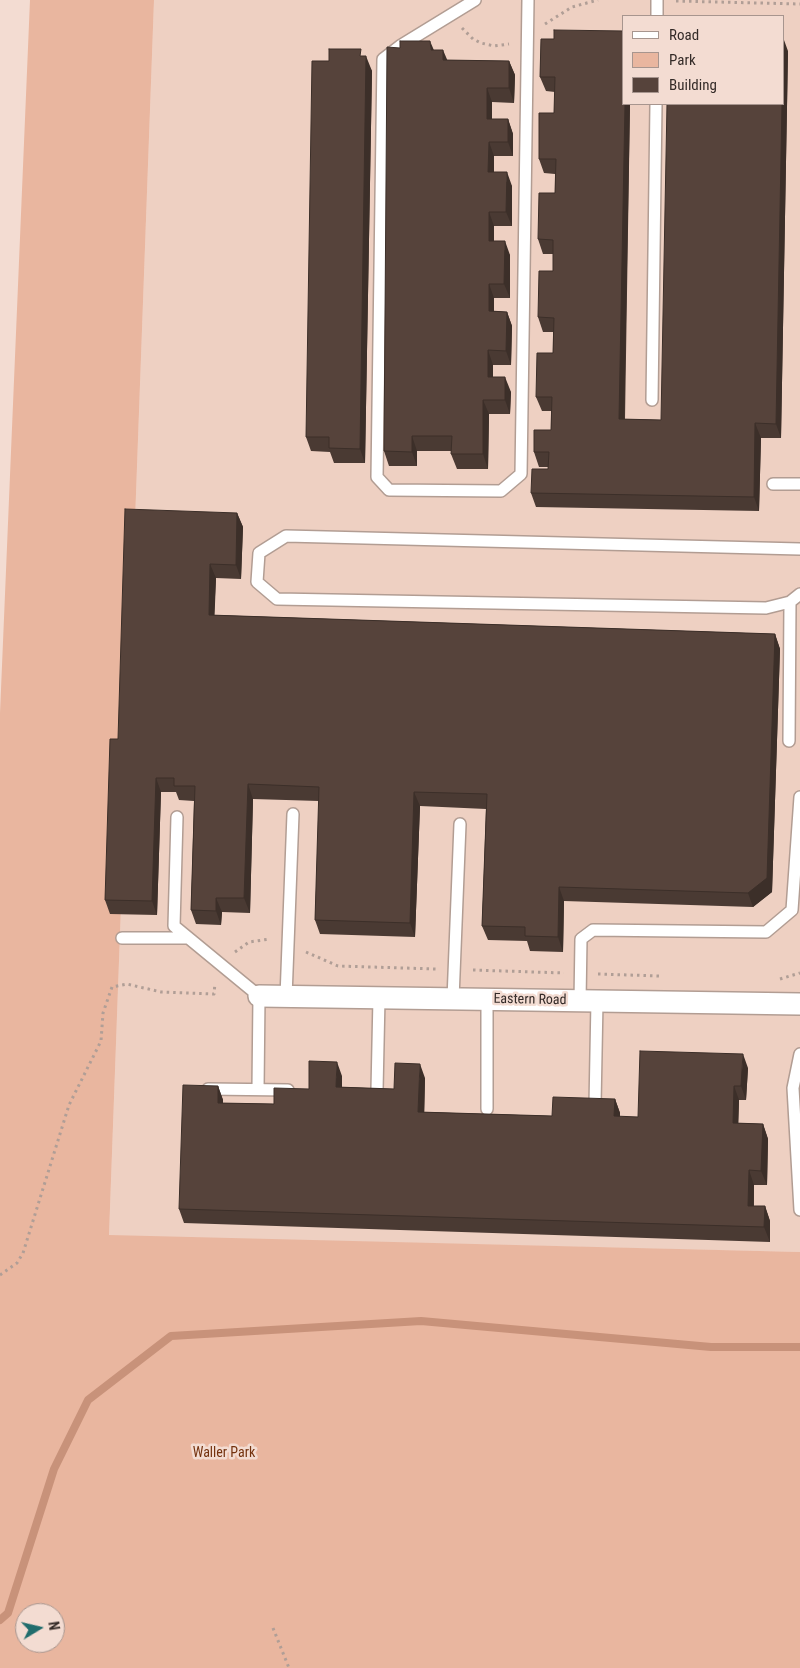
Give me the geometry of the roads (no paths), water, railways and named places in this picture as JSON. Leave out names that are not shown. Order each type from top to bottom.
[{"type":"street","name":"Eastern Road","points":[[259,996],[800,1004]]},
{"type":"lane","points":[[475,0],[400,46],[383,59],[377,478],[389,490],[501,491],[521,474],[528,0]]},
{"type":"lane","points":[[657,0],[657,15]]},
{"type":"lane","points":[[652,400],[656,105]]},
{"type":"lane","points":[[773,484],[800,484]]},
{"type":"lane","points":[[800,549],[286,536],[259,553],[257,582],[277,599],[766,608],[790,602],[800,594]]},
{"type":"lane","points":[[789,741],[790,602]]},
{"type":"lane","points":[[595,1105],[588,1001],[580,973],[581,939],[593,930],[766,932],[792,910],[799,834],[800,797]]},
{"type":"lane","points":[[286,996],[293,814]]},
{"type":"lane","points":[[177,817],[174,926],[186,938],[259,996],[258,1089]]},
{"type":"lane","points":[[453,999],[460,824]]},
{"type":"lane","points":[[122,938],[186,938]]},
{"type":"lane","points":[[377,1090],[379,998]]},
{"type":"lane","points":[[486,999],[487,1109]]},
{"type":"lane","points":[[800,1054],[793,1088],[800,1210]]},
{"type":"lane","points":[[208,1089],[298,1090]]},
{"type":"waterway","points":[[0,1620],[8,1613],[54,1469],[88,1400],[171,1336],[421,1321],[711,1347],[800,1347]]},
{"type":"park label","name":"Waller Park","points":[[224,1453]]}]
